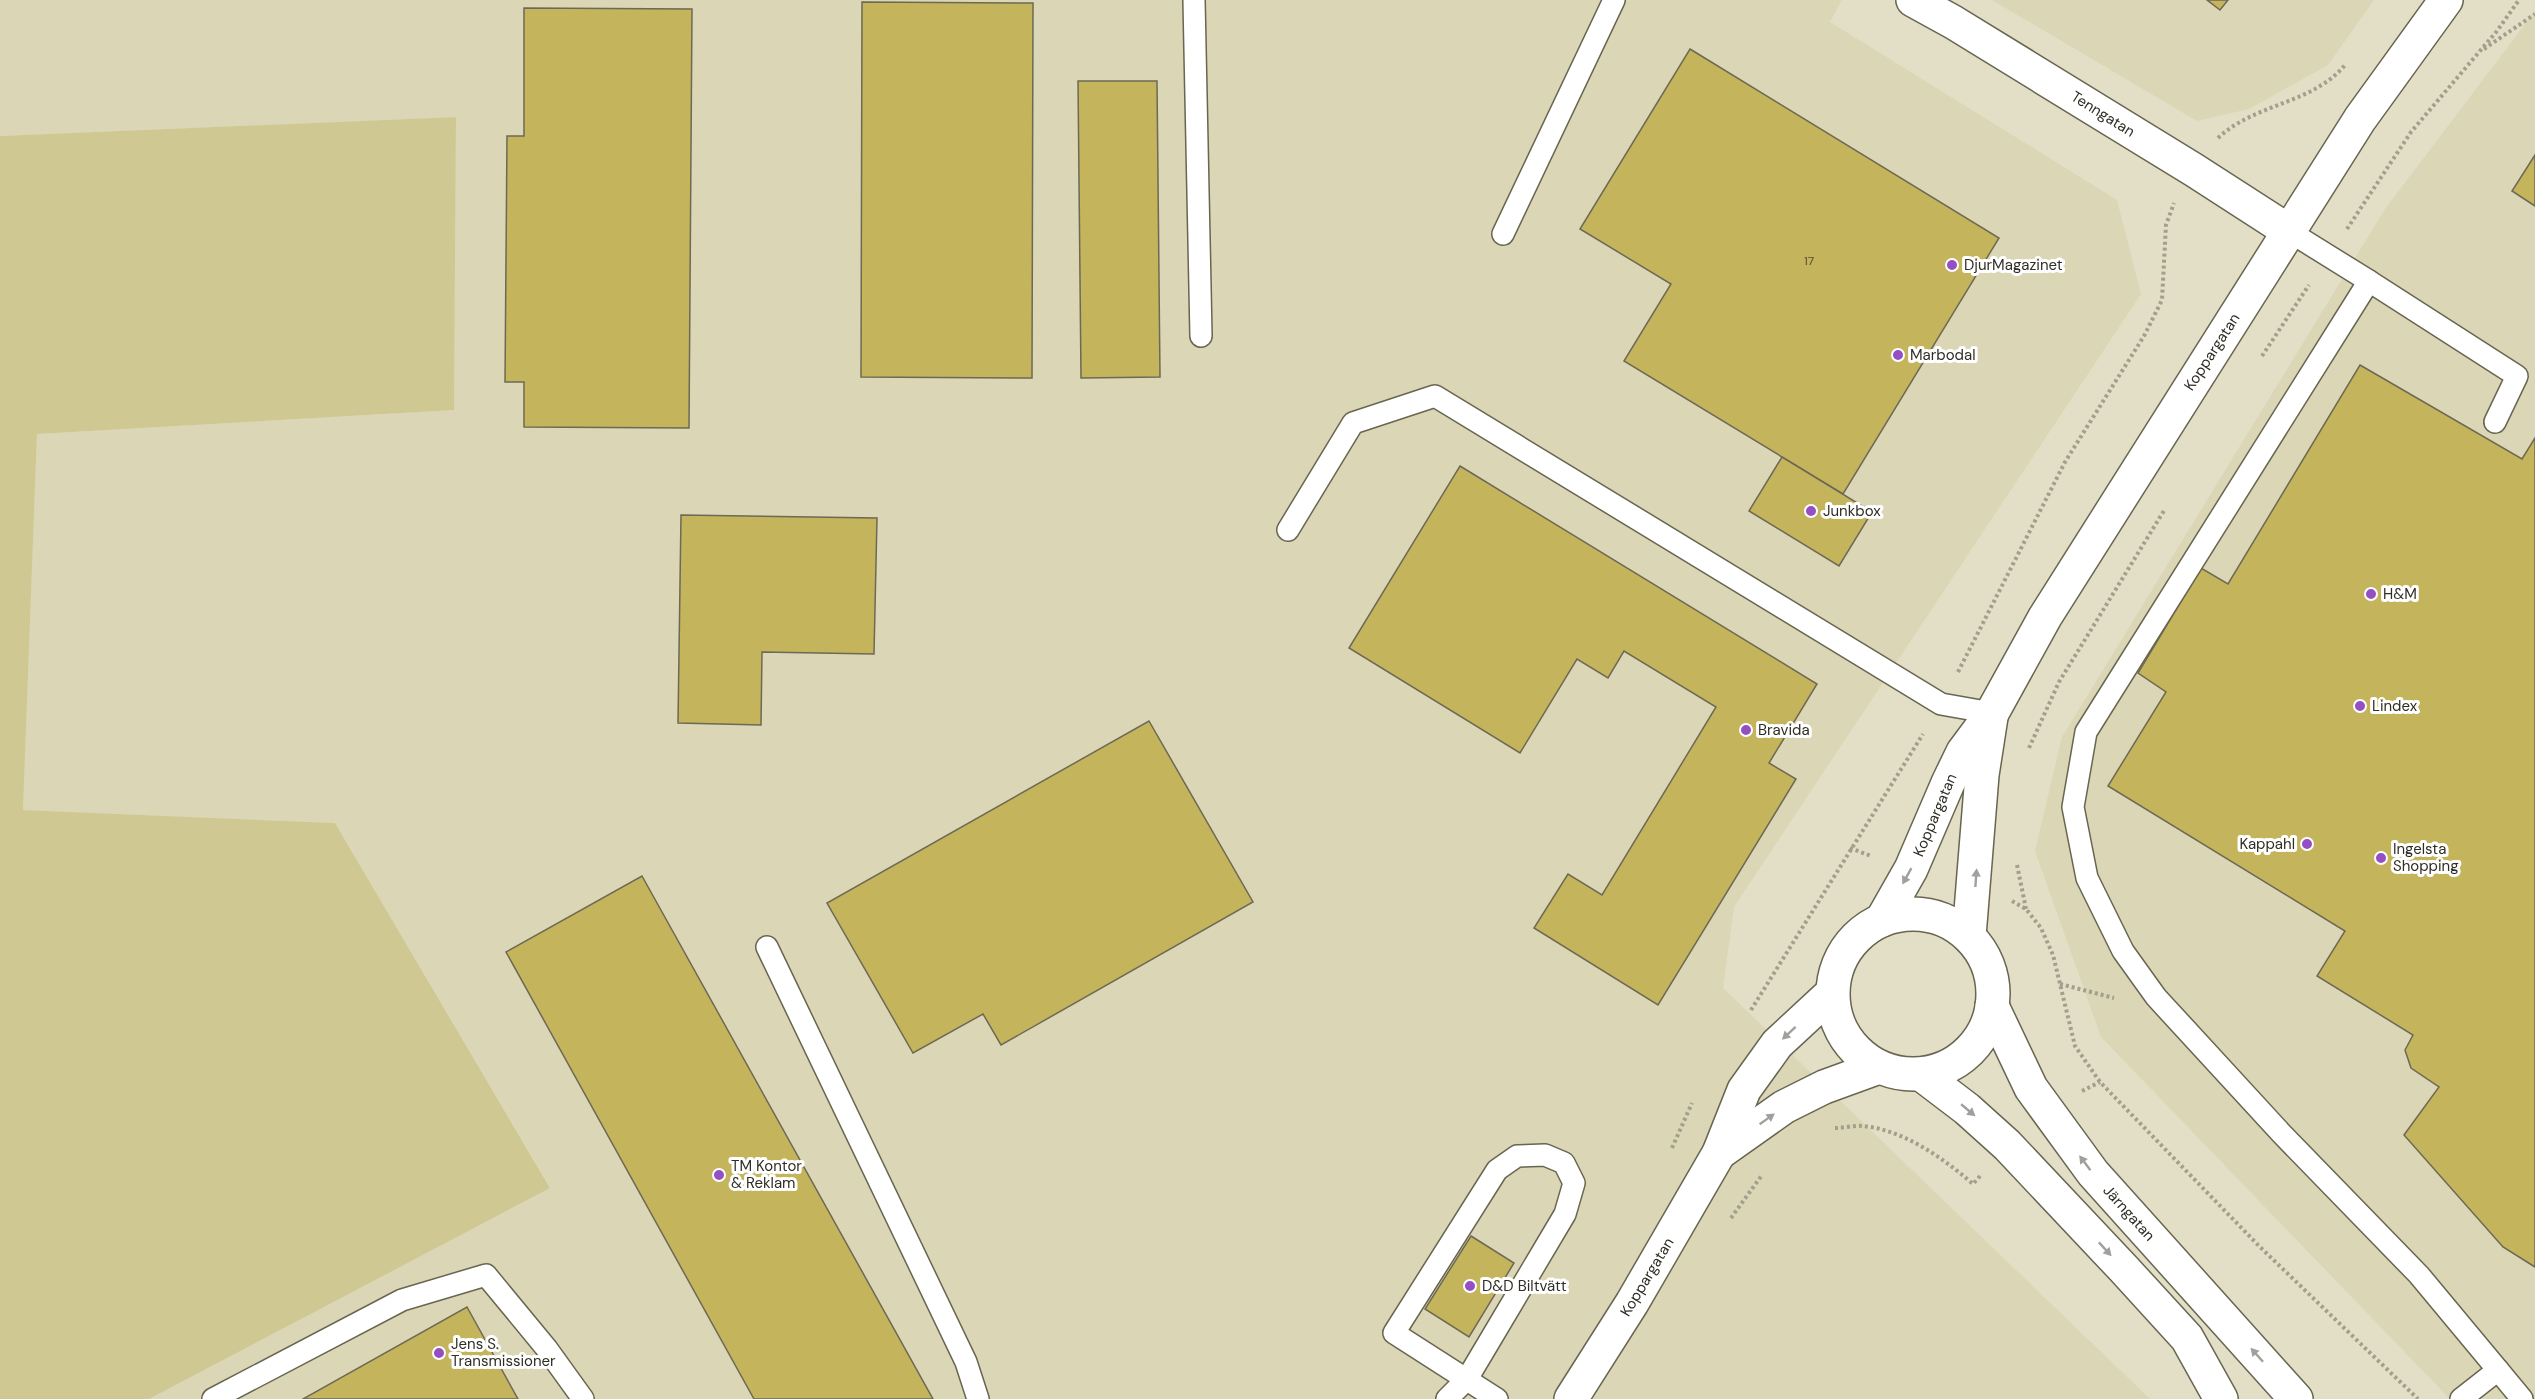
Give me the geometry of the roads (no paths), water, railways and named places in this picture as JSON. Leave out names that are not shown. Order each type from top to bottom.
[{"type":"street","name":"Koppargatan","points":[[1882,920],[1911,870],[1963,752],[1992,713],[2045,617],[2360,119],[2446,0]]},
{"type":"street","name":"Tenngatan","points":[[1926,3],[2290,232]]},
{"type":"street","name":"Koppargatan","points":[[1969,936],[1975,889],[1982,776],[1992,713]]},
{"type":"street","points":[[1919,914],[1937,917],[1954,925],[1969,936],[1987,965],[1992,981],[1992,1006],[1985,1031],[1968,1052],[1947,1067],[1922,1074],[1893,1072],[1879,1067],[1854,1050],[1838,1023],[1832,993],[1836,970],[1846,949],[1862,932],[1882,920],[1899,915],[1919,914]]},
{"type":"street","name":"Koppargatan","points":[[1571,1399],[1632,1303],[1719,1153],[1744,1090],[1777,1044],[1832,993]]},
{"type":"street","name":"Järngatan","points":[[1992,1006],[2031,1088],[2093,1173],[2296,1399]]},
{"type":"street","name":"Koppargatan","points":[[1719,1153],[1784,1107],[1824,1088],[1879,1067]]},
{"type":"street","points":[[1922,1074],[1967,1109],[2007,1145],[2131,1277],[2187,1338],[2221,1399]]},
{"type":"lane","points":[[1194,0],[1201,336]]},
{"type":"lane","points":[[1503,234],[1614,0]]},
{"type":"lane","points":[[2290,232],[2517,376],[2495,422]]},
{"type":"lane","points":[[2369,281],[2086,732],[2073,807],[2087,878],[2123,951],[2156,997],[2281,1133],[2419,1275],[2522,1399]]},
{"type":"lane","points":[[1288,530],[1353,423],[1435,396],[1941,704],[1992,713]]},
{"type":"lane","points":[[768,947],[966,1362],[978,1399]]},
{"type":"lane","points":[[1447,1399],[1467,1379],[1565,1214],[1574,1183],[1564,1163],[1545,1155],[1517,1156],[1497,1170],[1394,1333],[1467,1379],[1497,1399]]},
{"type":"lane","points":[[213,1399],[402,1300],[486,1275],[548,1349],[583,1399]]},
{"type":"lane","points":[[2461,1399],[2498,1370]]},
{"type":"place","name":"DjurMagazinet","points":[[1952,265]]},
{"type":"place","name":"Marbodal","points":[[1898,355]]},
{"type":"place","name":"Junkbox","points":[[1811,511]]},
{"type":"place","name":"H&M","points":[[2371,594]]},
{"type":"place","name":"Lindex","points":[[2360,706]]},
{"type":"place","name":"Bravida","points":[[1746,730]]},
{"type":"place","name":"Kappahl","points":[[2307,844]]},
{"type":"place","name":"Ingelsta Shopping","points":[[2381,858]]},
{"type":"place","name":"TM Kontor & Reklam","points":[[719,1175]]},
{"type":"place","name":"D&D Biltvätt","points":[[1470,1286]]},
{"type":"place","name":"Jens S. Transmissioner","points":[[439,1353]]}]
